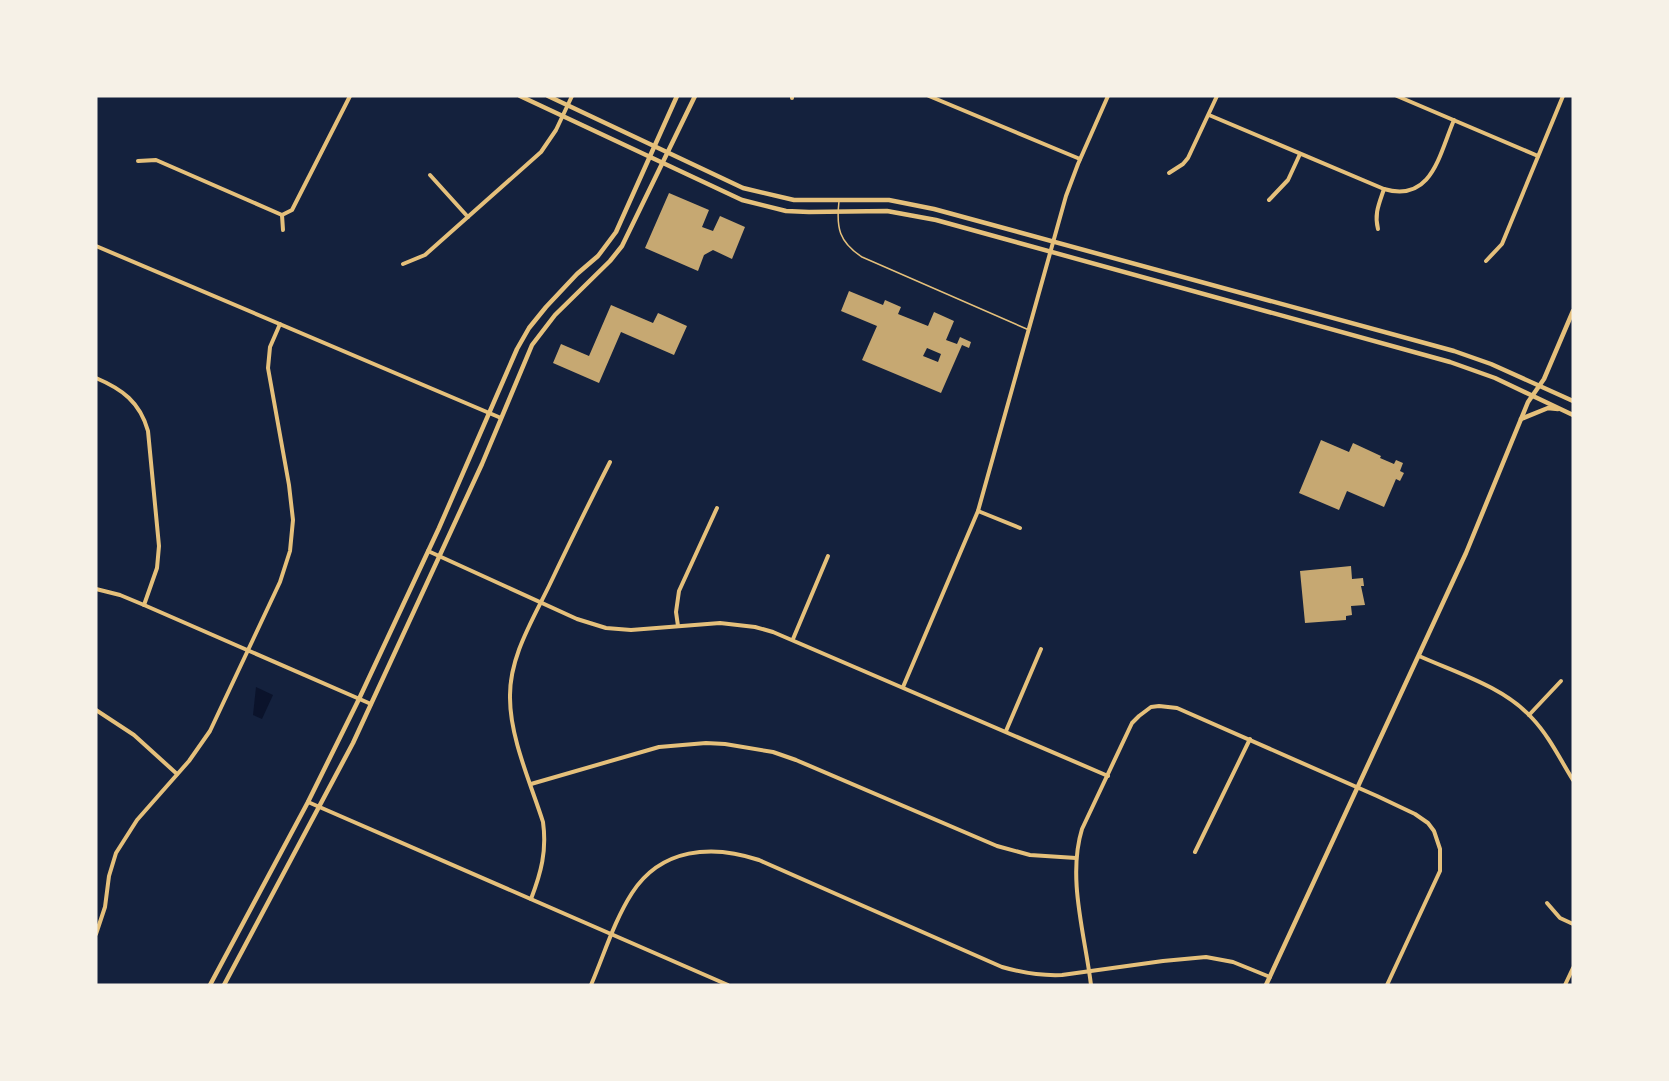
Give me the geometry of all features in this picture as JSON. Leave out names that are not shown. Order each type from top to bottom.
[{"type":"street","points":[[282,215],[292,210],[350,96]]},
{"type":"street","points":[[520,96],[723,192],[766,207],[809,212],[887,211],[918,216],[1450,362],[1495,378],[1573,415]]},
{"type":"street","points":[[548,96],[744,188],[769,196],[794,200],[865,200],[911,203],[1454,351],[1491,364],[1573,401]]},
{"type":"street","points":[[404,264],[425,255],[541,152],[552,136],[572,96]]},
{"type":"street","points":[[210,985],[309,802],[359,699],[428,550],[501,381],[529,328],[577,274],[608,244],[626,212],[677,96]]},
{"type":"street","points":[[224,985],[320,807],[371,704],[482,464],[532,345],[555,315],[616,255],[631,229],[695,96]]},
{"type":"street","points":[[929,96],[1080,159]]},
{"type":"street","points":[[903,687],[978,511],[1066,196],[1108,96]]},
{"type":"street","points":[[1169,173],[1188,158],[1217,96]]},
{"type":"street","points":[[1396,96],[1538,156]]},
{"type":"street","points":[[1486,261],[1502,244],[1563,96]]},
{"type":"street","points":[[1209,116],[1384,189],[1404,193],[1420,187],[1431,174],[1454,120]]},
{"type":"street","points":[[1269,200],[1288,180],[1300,154]]},
{"type":"street","points":[[138,161],[156,160],[282,215]]},
{"type":"street","points":[[430,175],[468,217]]},
{"type":"street","points":[[1378,229],[1375,218],[1376,210],[1384,189]]},
{"type":"street","points":[[282,215],[282,230]]},
{"type":"street","points":[[96,246],[501,418]]},
{"type":"street","points":[[1252,308],[1255,297]]},
{"type":"street","points":[[1266,985],[1419,656],[1470,544],[1521,419],[1573,311]]},
{"type":"street","points":[[96,934],[105,907],[109,876],[116,853],[137,820],[202,745],[280,582],[290,551],[293,534],[292,501],[268,368],[270,347],[280,324]]},
{"type":"street","points":[[96,378],[113,385],[130,397],[142,413],[148,431],[159,546],[157,568],[144,605]]},
{"type":"street","points":[[1521,419],[1548,408],[1562,410]]},
{"type":"street","points":[[531,899],[540,876],[545,849],[543,822],[514,730],[510,697],[516,659],[541,602],[610,462]]},
{"type":"street","points":[[678,626],[676,612],[679,591],[717,508]]},
{"type":"street","points":[[978,511],[1020,528]]},
{"type":"street","points":[[428,550],[577,619],[606,628],[631,630],[702,623],[739,625],[773,632],[1108,776]]},
{"type":"street","points":[[793,639],[828,556]]},
{"type":"street","points":[[96,589],[120,595],[144,605],[371,704]]},
{"type":"street","points":[[1006,732],[1041,649]]},
{"type":"street","points":[[1419,656],[1503,695],[1529,715],[1544,733],[1573,780]]},
{"type":"street","points":[[1529,715],[1561,681]]},
{"type":"street","points":[[1091,985],[1077,885],[1076,858],[1082,830],[1132,723],[1146,710],[1159,706],[1177,708],[1358,787],[1420,817],[1434,831],[1440,849],[1440,871],[1387,985]]},
{"type":"street","points":[[96,710],[134,735],[177,774]]},
{"type":"street","points":[[1195,852],[1250,739]]},
{"type":"street","points":[[531,784],[659,747],[706,743],[749,747],[806,763],[997,846],[1030,855],[1076,858]]},
{"type":"street","points":[[309,802],[728,985]]},
{"type":"street","points":[[591,985],[633,891],[660,865],[673,858],[698,851],[728,851],[759,860],[1018,972],[1047,976],[1206,957],[1233,962],[1270,977]]},
{"type":"street","points":[[1547,903],[1560,918],[1573,924]]},
{"type":"street","points":[[1565,985],[1573,968]]},
{"type":"lane","points":[[839,200],[838,211],[842,238],[862,257],[1029,330]]},
{"type":"water","points":[[256,687],[273,695],[262,719],[253,715]]},
{"type":"building","points":[[669,193],[709,210],[702,227],[713,231],[720,216],[745,227],[732,259],[713,250],[704,255],[698,271],[645,248]]},
{"type":"building","points":[[849,291],[883,305],[885,300],[901,307],[898,314],[928,326],[934,312],[954,321],[946,340],[957,344],[960,337],[971,342],[969,348],[962,345],[941,393],[862,360],[877,326],[841,311]],"holes":[[[927,348],[941,354],[938,362],[923,356]]]},
{"type":"building","points":[[611,305],[653,323],[658,313],[687,326],[674,355],[621,332],[599,383],[553,363],[561,344],[589,356]]},
{"type":"building","points":[[1321,440],[1349,452],[1353,443],[1394,464],[1396,460],[1403,463],[1400,471],[1404,473],[1400,481],[1396,479],[1384,507],[1347,491],[1339,510],[1299,493]]},
{"type":"building","points":[[1351,566],[1352,579],[1363,578],[1364,586],[1361,586],[1365,605],[1351,606],[1352,615],[1346,616],[1346,620],[1305,623],[1300,571]]}]
